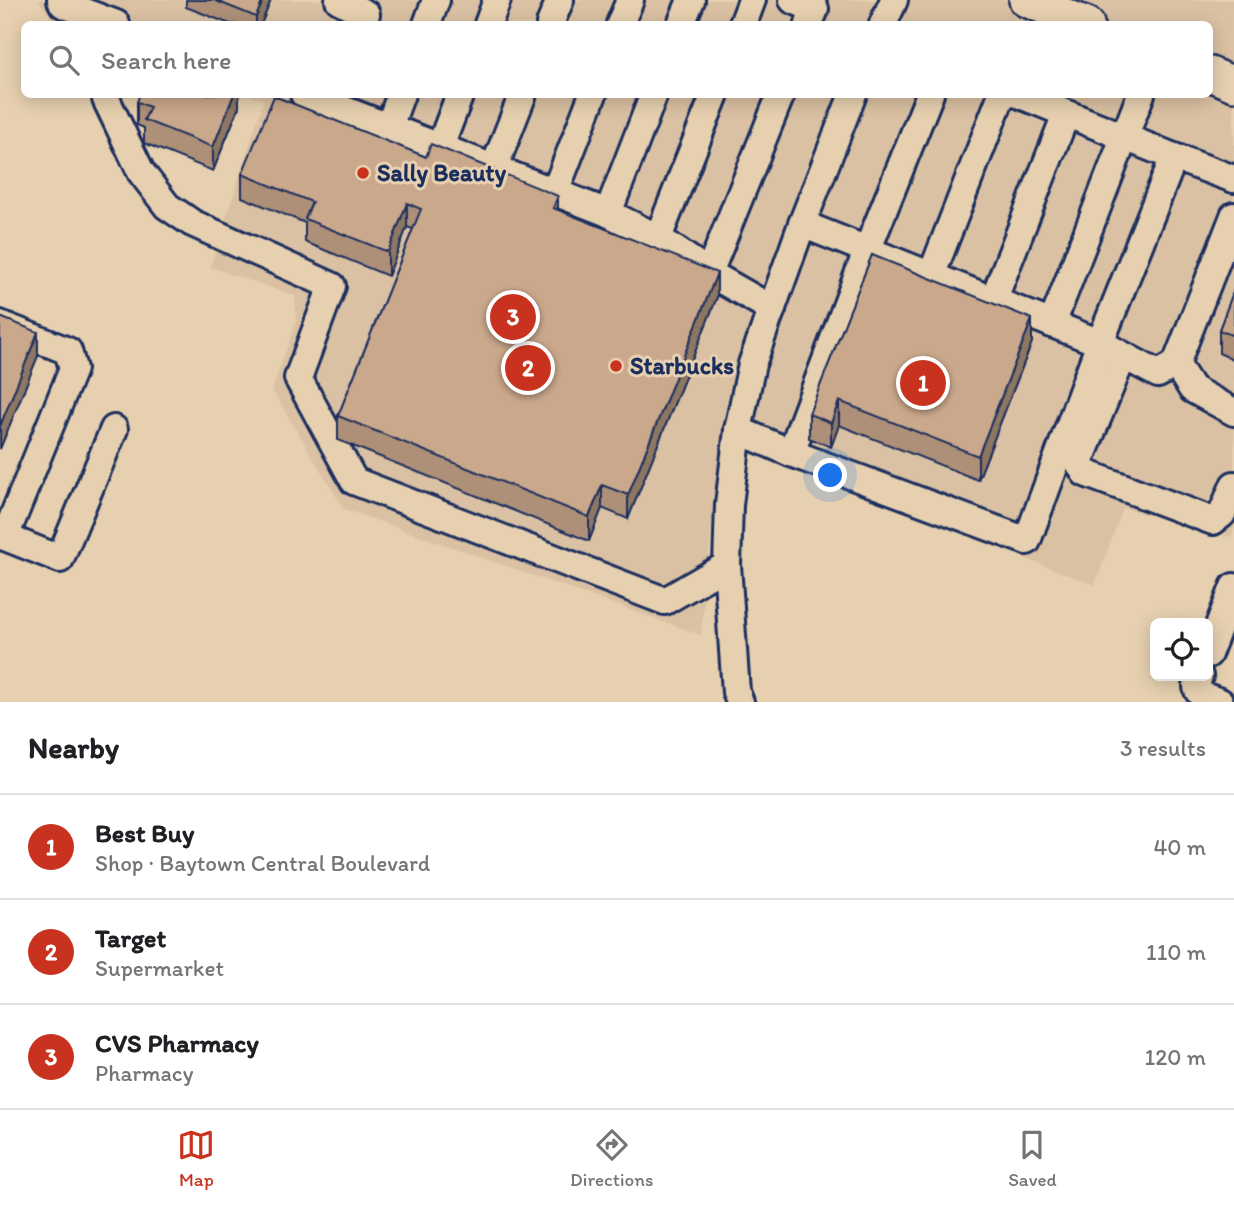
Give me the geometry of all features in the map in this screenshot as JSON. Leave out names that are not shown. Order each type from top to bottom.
[{"type":"main road","points":[[1026,0],[1079,21]]},
{"type":"main road","points":[[1213,76],[1234,84]]},
{"type":"street","points":[[61,0],[63,4],[108,21]]},
{"type":"street","points":[[339,0],[366,13]]},
{"type":"street","points":[[428,21],[436,0]]},
{"type":"street","points":[[489,21],[497,0]]},
{"type":"street","points":[[552,21],[560,0]]},
{"type":"street","points":[[621,21],[630,0]]},
{"type":"street","points":[[682,21],[691,0]]},
{"type":"street","points":[[744,21],[752,0]]},
{"type":"street","points":[[793,0],[815,9],[810,21]]},
{"type":"street","points":[[884,21],[894,0]]},
{"type":"street","points":[[106,98],[141,172],[167,206],[192,223],[331,286],[298,378],[354,481],[665,601],[727,565]]},
{"type":"street","points":[[389,127],[400,98]]},
{"type":"street","points":[[440,147],[458,98]]},
{"type":"street","points":[[495,169],[522,98]]},
{"type":"street","points":[[555,192],[591,98]]},
{"type":"street","points":[[608,213],[652,98]]},
{"type":"street","points":[[659,238],[713,98]]},
{"type":"street","points":[[709,273],[778,98]]},
{"type":"street","points":[[740,702],[727,565],[729,505],[738,430],[752,364],[802,224],[851,98]]},
{"type":"street","points":[[791,453],[928,98]]},
{"type":"street","points":[[932,276],[1000,98]]},
{"type":"street","points":[[1028,98],[1234,179]]},
{"type":"street","points":[[1052,324],[1139,98]]},
{"type":"street","points":[[332,99],[389,127],[608,213],[659,238],[709,273],[772,309]]},
{"type":"street","points":[[993,301],[1066,114]]},
{"type":"street","points":[[738,430],[791,453],[1027,541],[1100,343],[1174,157]]},
{"type":"street","points":[[802,224],[1100,343],[1158,374],[1176,364],[1234,216]]},
{"type":"street","points":[[0,324],[68,351],[73,369],[3,536],[61,559],[114,429]]},
{"type":"street","points":[[1123,356],[1079,463],[1085,473],[1213,521],[1222,514],[1234,485]]},
{"type":"street","points":[[1176,364],[1192,389],[1234,412]]},
{"type":"street","points":[[1213,641],[1234,587]]},
{"type":"street","points":[[1197,681],[1196,690],[1220,702]]},
{"type":"shaded area","points":[[38,0],[1234,0],[1234,531],[1231,537],[1123,508],[1095,585],[720,443],[701,635],[344,509],[272,390],[296,322],[295,296],[210,267],[264,100],[258,98],[1213,98],[1213,21],[54,21]]},
{"type":"building","points":[[214,0],[263,0],[256,17]]},
{"type":"building","points":[[138,98],[232,98],[213,147],[144,120],[150,107],[137,102]]},
{"type":"building","points":[[273,98],[279,98],[426,157],[431,144],[558,196],[553,208],[717,273],[628,495],[602,485],[589,517],[338,416],[421,209],[407,203],[388,252],[305,219],[312,202],[242,174]]},
{"type":"building","points":[[872,255],[1032,319],[978,456],[839,401],[831,423],[809,414]]},
{"type":"building","points":[[1234,290],[1234,336],[1219,330]]},
{"type":"building","points":[[0,317],[38,332],[0,426]]},
{"type":"place","name":"Sally Beauty","points":[[363,173]]},
{"type":"place","name":"CVS Pharmacy","points":[[513,317]]},
{"type":"place","name":"Starbucks","points":[[616,366]]},
{"type":"place","name":"Target","points":[[528,368]]},
{"type":"place","name":"Best Buy","points":[[923,383]]}]
